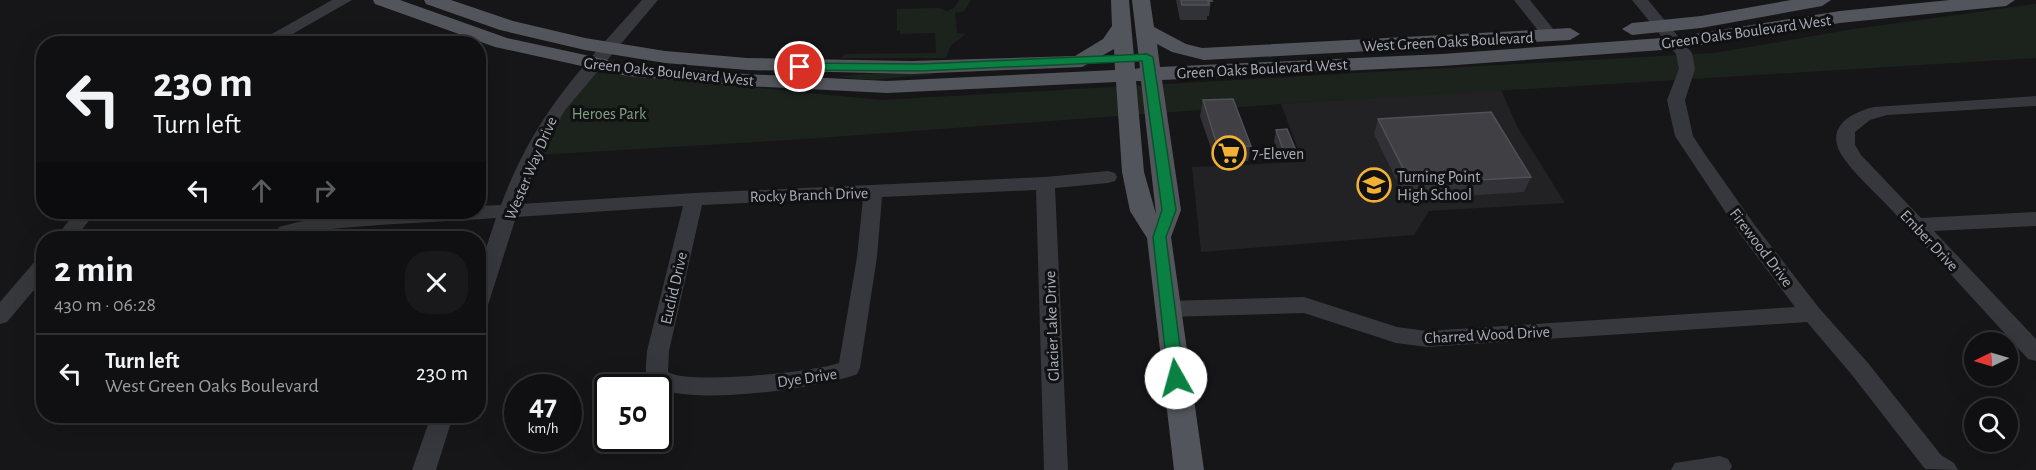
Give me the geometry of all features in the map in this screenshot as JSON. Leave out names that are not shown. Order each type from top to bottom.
[{"type":"main road","name":"Green Oaks Boulevard West","points":[[382,0],[477,36]]},
{"type":"main road","name":"West Green Oaks Boulevard","points":[[433,0],[497,23],[609,48],[738,63],[826,77],[1082,61],[1125,67],[1663,27],[1822,0]]},
{"type":"main road","points":[[1120,0],[1133,172],[1142,211],[1159,237]]},
{"type":"main road","points":[[1141,0],[1154,112],[1169,210],[1159,237],[1189,470]]},
{"type":"main road","name":"Green Oaks Boulevard West","points":[[1199,62],[1466,58],[1676,43],[1840,17],[2006,0]]},
{"type":"main road","points":[[1082,61],[1110,43],[1121,28]]},
{"type":"main road","points":[[1144,29],[1199,62],[1168,87],[1161,95],[1154,112]]},
{"type":"main road","points":[[1466,58],[1468,50],[1535,43],[1544,41],[1550,35]]},
{"type":"main road","name":"Green Oaks Boulevard West","points":[[486,39],[593,64],[689,76],[826,77],[943,86],[1062,78],[1125,67]]},
{"type":"main road","points":[[1062,78],[1107,94],[1127,113]]},
{"type":"street","points":[[277,36],[344,0]]},
{"type":"street","name":"Wester Way Drive","points":[[486,281],[510,210],[545,127],[562,100],[650,0]]},
{"type":"street","points":[[1522,0],[1550,35]]},
{"type":"street","name":"Firewood Drive","points":[[1640,0],[1683,53],[1687,69],[1676,100],[1684,136],[1747,229],[1812,314],[1860,369],[1933,462],[1946,470]]},
{"type":"street","name":"Ember Drive","points":[[2036,101],[1867,113],[1855,120],[1846,131],[1846,145],[1850,152],[2036,352]]},
{"type":"street","name":"Rocky Branch Drive","points":[[486,212],[694,199],[1045,183],[1108,177]]},
{"type":"street","name":"Glacier Lake Drive","points":[[1045,183],[1056,470]]},
{"type":"street","name":"Dye Drive","points":[[672,382],[742,384],[831,377],[849,368],[867,257],[873,192]]},
{"type":"street","name":"Euclid Drive","points":[[658,374],[656,365],[658,351],[694,199]]},
{"type":"street","points":[[70,231],[80,219]]},
{"type":"street","name":"Rocky Branch Drive","points":[[290,231],[316,224],[366,219]]},
{"type":"street","points":[[1916,225],[2036,219]]},
{"type":"street","points":[[0,316],[36,273]]},
{"type":"street","name":"Charred Wood Drive","points":[[1167,309],[1304,305],[1396,335],[1427,339],[1812,314]]},
{"type":"street","points":[[424,470],[440,423]]},
{"type":"street","points":[[1683,470],[1720,466]]},
{"type":"shaded area","name":"Turning Point High School","points":[[1501,90],[1518,128],[1565,203],[1429,211],[1414,235],[1201,252],[1192,167],[1303,162],[1281,104]]},
{"type":"green space","points":[[959,0],[971,0],[964,11],[955,13],[957,33],[966,34],[951,45],[946,58],[841,58],[845,54],[936,53],[935,33],[900,34],[900,31],[897,31],[897,9],[939,8],[947,11],[954,8]]},
{"type":"green space","name":"Heroes Park","points":[[2036,4],[2036,58],[1281,104],[804,139],[537,155],[547,129],[595,72],[881,100],[1714,53],[1854,29]]},
{"type":"green space","points":[[860,74],[934,74],[872,80],[839,77]]},
{"type":"building","points":[[1181,0],[1212,1],[1208,1],[1209,5],[1182,5]]},
{"type":"building","points":[[1233,99],[1251,146],[1218,148],[1203,100]]},
{"type":"building","points":[[1491,112],[1531,177],[1411,184],[1378,119]]},
{"type":"building","points":[[1287,129],[1295,148],[1283,149],[1276,130]]},
{"type":"place","name":"7-Eleven","points":[[1229,153]]},
{"type":"place","name":"Turning Point High School","points":[[1374,185]]},
{"type":"route","points":[[800,67],[920,68],[1147,57],[1169,210],[1159,237],[1176,378]]}]
